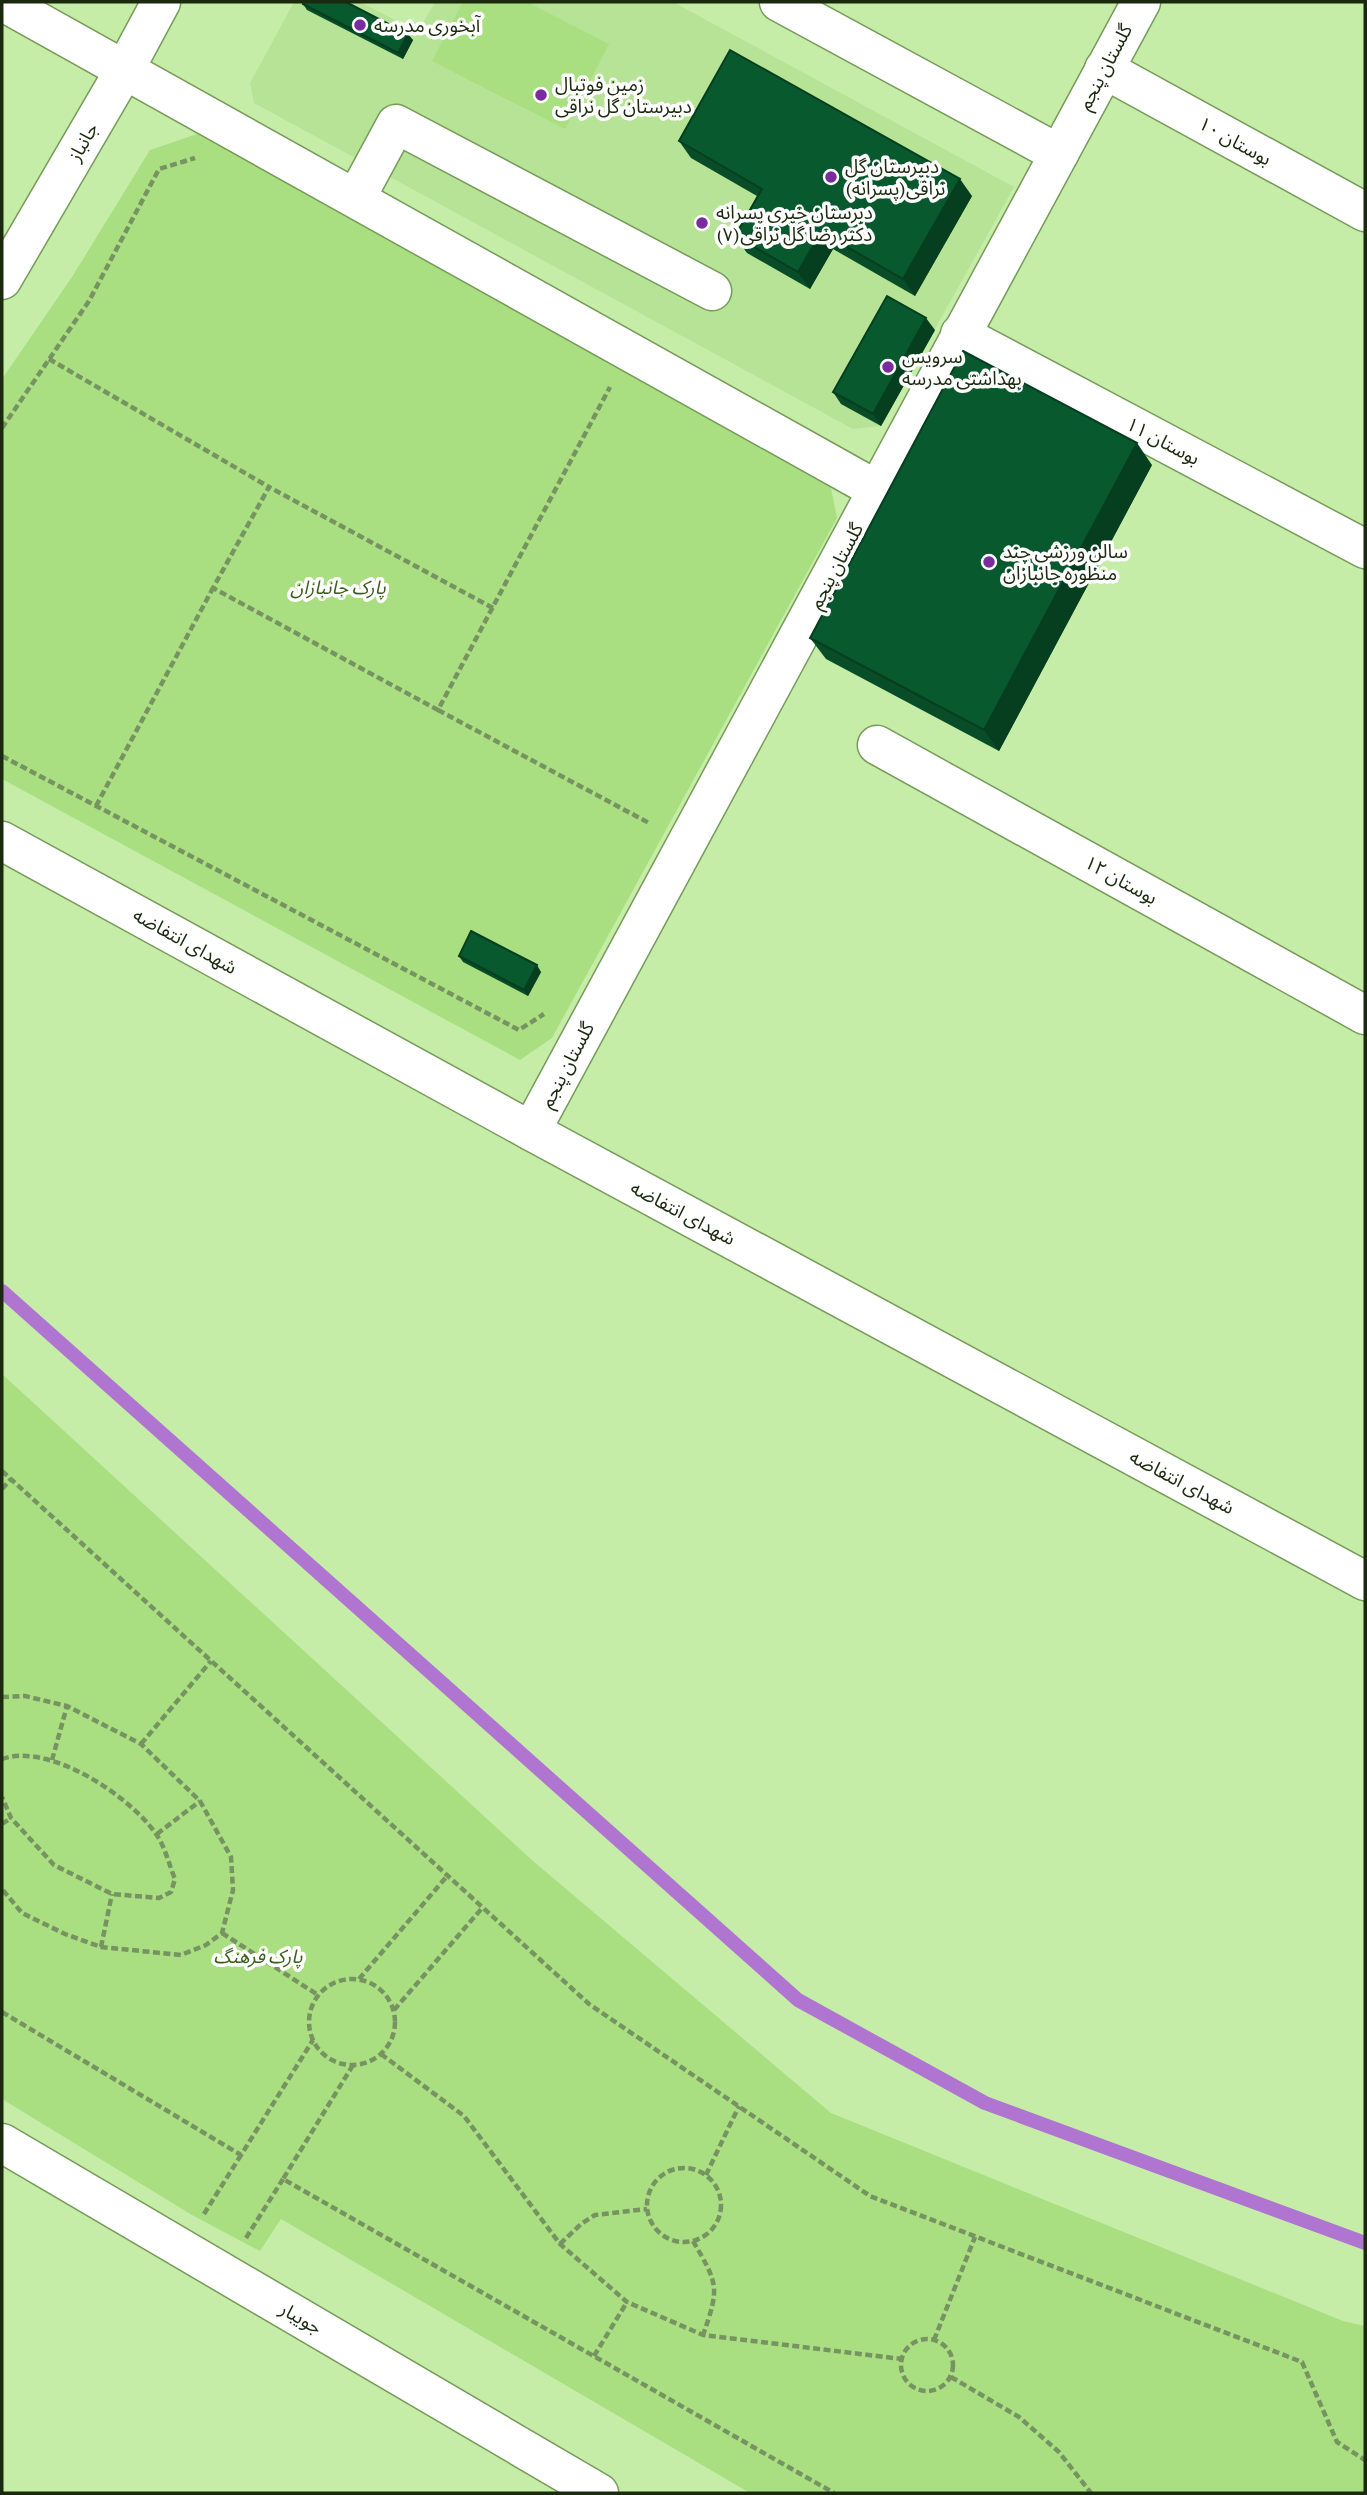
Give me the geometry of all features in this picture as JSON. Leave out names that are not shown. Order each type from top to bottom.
[{"type":"street","points":[[3,2],[877,489]]},
{"type":"street","name":"جانباز","points":[[2,280],[161,2]]},
{"type":"street","points":[[779,2],[1059,154]]},
{"type":"street","name":"گلستان پنجم","points":[[531,1131],[1141,2]]},
{"type":"street","name":"بوستان ۱۰","points":[[1104,69],[1365,212]]},
{"type":"street","points":[[356,198],[396,124],[712,291]]},
{"type":"street","name":"بوستان ۱۱","points":[[960,334],[1365,549]]},
{"type":"street","name":"بوستان ۱۲","points":[[877,745],[1365,1015]]},
{"type":"street","name":"شهدای انتفاضه","points":[[2,841],[531,1131],[1365,1581]]},
{"type":"street","name":"جویبار","points":[[2,2143],[599,2493]]},
{"type":"path","points":[[2,428],[89,301],[159,169],[207,155]]},
{"type":"path","points":[[49,359],[269,487],[493,608]]},
{"type":"path","points":[[438,709],[613,380]]},
{"type":"path","points":[[96,806],[269,487]]},
{"type":"path","points":[[213,588],[687,843]]},
{"type":"path","points":[[2,756],[519,1030],[547,1012]]},
{"type":"path","points":[[2,1471],[589,2004],[870,2196],[1302,2362],[1337,2442],[1365,2460]]},
{"type":"path","points":[[2,1489],[11,1479]]},
{"type":"path","points":[[141,1744],[211,1661]]},
{"type":"path","points":[[2,1697],[24,1696],[67,1706],[141,1744],[200,1801],[231,1857],[233,1890],[222,1933],[206,1945],[181,1955],[101,1947],[65,1934],[22,1913],[2,1889]]},
{"type":"path","points":[[52,1760],[67,1706]]},
{"type":"path","points":[[2,1759],[11,1756],[52,1760],[99,1782],[128,1804],[157,1834],[175,1879],[171,1892],[159,1898],[112,1894],[54,1864],[11,1818],[2,1797]]},
{"type":"path","points":[[157,1834],[200,1801]]},
{"type":"path","points":[[2,1824],[11,1818]]},
{"type":"path","points":[[359,1979],[448,1875]]},
{"type":"path","points":[[101,1947],[112,1894]]},
{"type":"path","points":[[394,2010],[483,1907]]},
{"type":"path","points":[[222,1933],[318,1995]]},
{"type":"path","points":[[359,1979],[381,1990],[389,1998],[396,2022],[394,2034],[381,2054],[373,2060],[353,2065],[341,2064],[329,2058],[313,2040],[310,2017],[318,1995],[337,1982],[359,1979]]},
{"type":"path","points":[[2,2012],[241,2155]]},
{"type":"path","points":[[200,2221],[313,2040]]},
{"type":"path","points":[[381,2054],[464,2116],[560,2244],[627,2302],[703,2335],[902,2360]]},
{"type":"path","points":[[241,2247],[353,2065]]},
{"type":"path","points":[[706,2175],[739,2106]]},
{"type":"path","points":[[683,2168],[695,2169],[706,2175],[719,2194],[719,2218],[713,2228],[693,2241],[680,2242],[658,2231],[650,2221],[647,2209],[652,2185],[660,2177],[683,2168]]},
{"type":"path","points":[[283,2179],[834,2493]]},
{"type":"path","points":[[560,2244],[580,2224],[595,2215],[647,2209]]},
{"type":"path","points":[[934,2340],[975,2236]]},
{"type":"path","points":[[693,2241],[714,2278],[714,2305],[703,2335]]},
{"type":"path","points":[[594,2356],[627,2302]]},
{"type":"path","points":[[934,2340],[947,2348],[951,2355],[951,2377],[939,2388],[922,2390],[908,2382],[902,2368],[902,2360],[905,2352],[918,2341],[934,2340]]},
{"type":"path","points":[[951,2377],[1019,2417],[1059,2452],[1091,2493]]},
{"type":"shaded area","points":[[294,2],[360,2],[418,32],[435,2],[673,2],[1014,187],[881,426],[853,429],[254,103],[250,83]]},
{"type":"green space","name":"زمین فوتبال دبیرستان گل نراقی","points":[[463,2],[527,2],[609,44],[565,129],[432,61]]},
{"type":"green space","name":"پارک جانبازان","points":[[203,132],[831,488],[837,518],[552,1038],[520,1060],[2,779],[2,379],[72,277],[150,150]]},
{"type":"green space","name":"پارک فرهنگ","points":[[2,1374],[533,1861],[831,2113],[1343,2321],[1365,2326],[1365,2493],[750,2493],[281,2219],[260,2251],[192,2215],[2,2099]]},
{"type":"building","name":"آبخوری مدرسه","points":[[346,2],[408,34],[398,53],[303,4]]},
{"type":"building","name":"دبیرستان گل نراقی(پسرانه)","points":[[730,50],[960,179],[903,279],[821,232],[798,272],[735,236],[762,189],[679,141]]},
{"type":"building","name":"سرویس بهداشتی مدرسه","points":[[887,296],[926,318],[873,414],[833,392]]},
{"type":"building","name":"سالن ورزشی چند منظوره جانبازان","points":[[963,351],[1137,443],[984,730],[810,638]]},
{"type":"building","points":[[471,931],[537,965],[524,990],[459,956]]},
{"type":"waterway","points":[[2,1291],[798,2000],[985,2103],[1365,2243]]},
{"type":"place","name":"آبخوری مدرسه","points":[[360,25]]},
{"type":"place","name":"زمین فوتبال دبیرستان گل نراقی","points":[[541,95]]},
{"type":"place","name":"دبیرستان گل نراقی(پسرانه)","points":[[831,177]]},
{"type":"place","name":"دبرستان خیری پسرانه دکتر رضا گل نراقی(۷)","points":[[702,223]]},
{"type":"place","name":"سرویس بهداشتی مدرسه","points":[[888,367]]},
{"type":"place","name":"سالن ورزشی چند منظوره جانبازان","points":[[989,562]]}]
